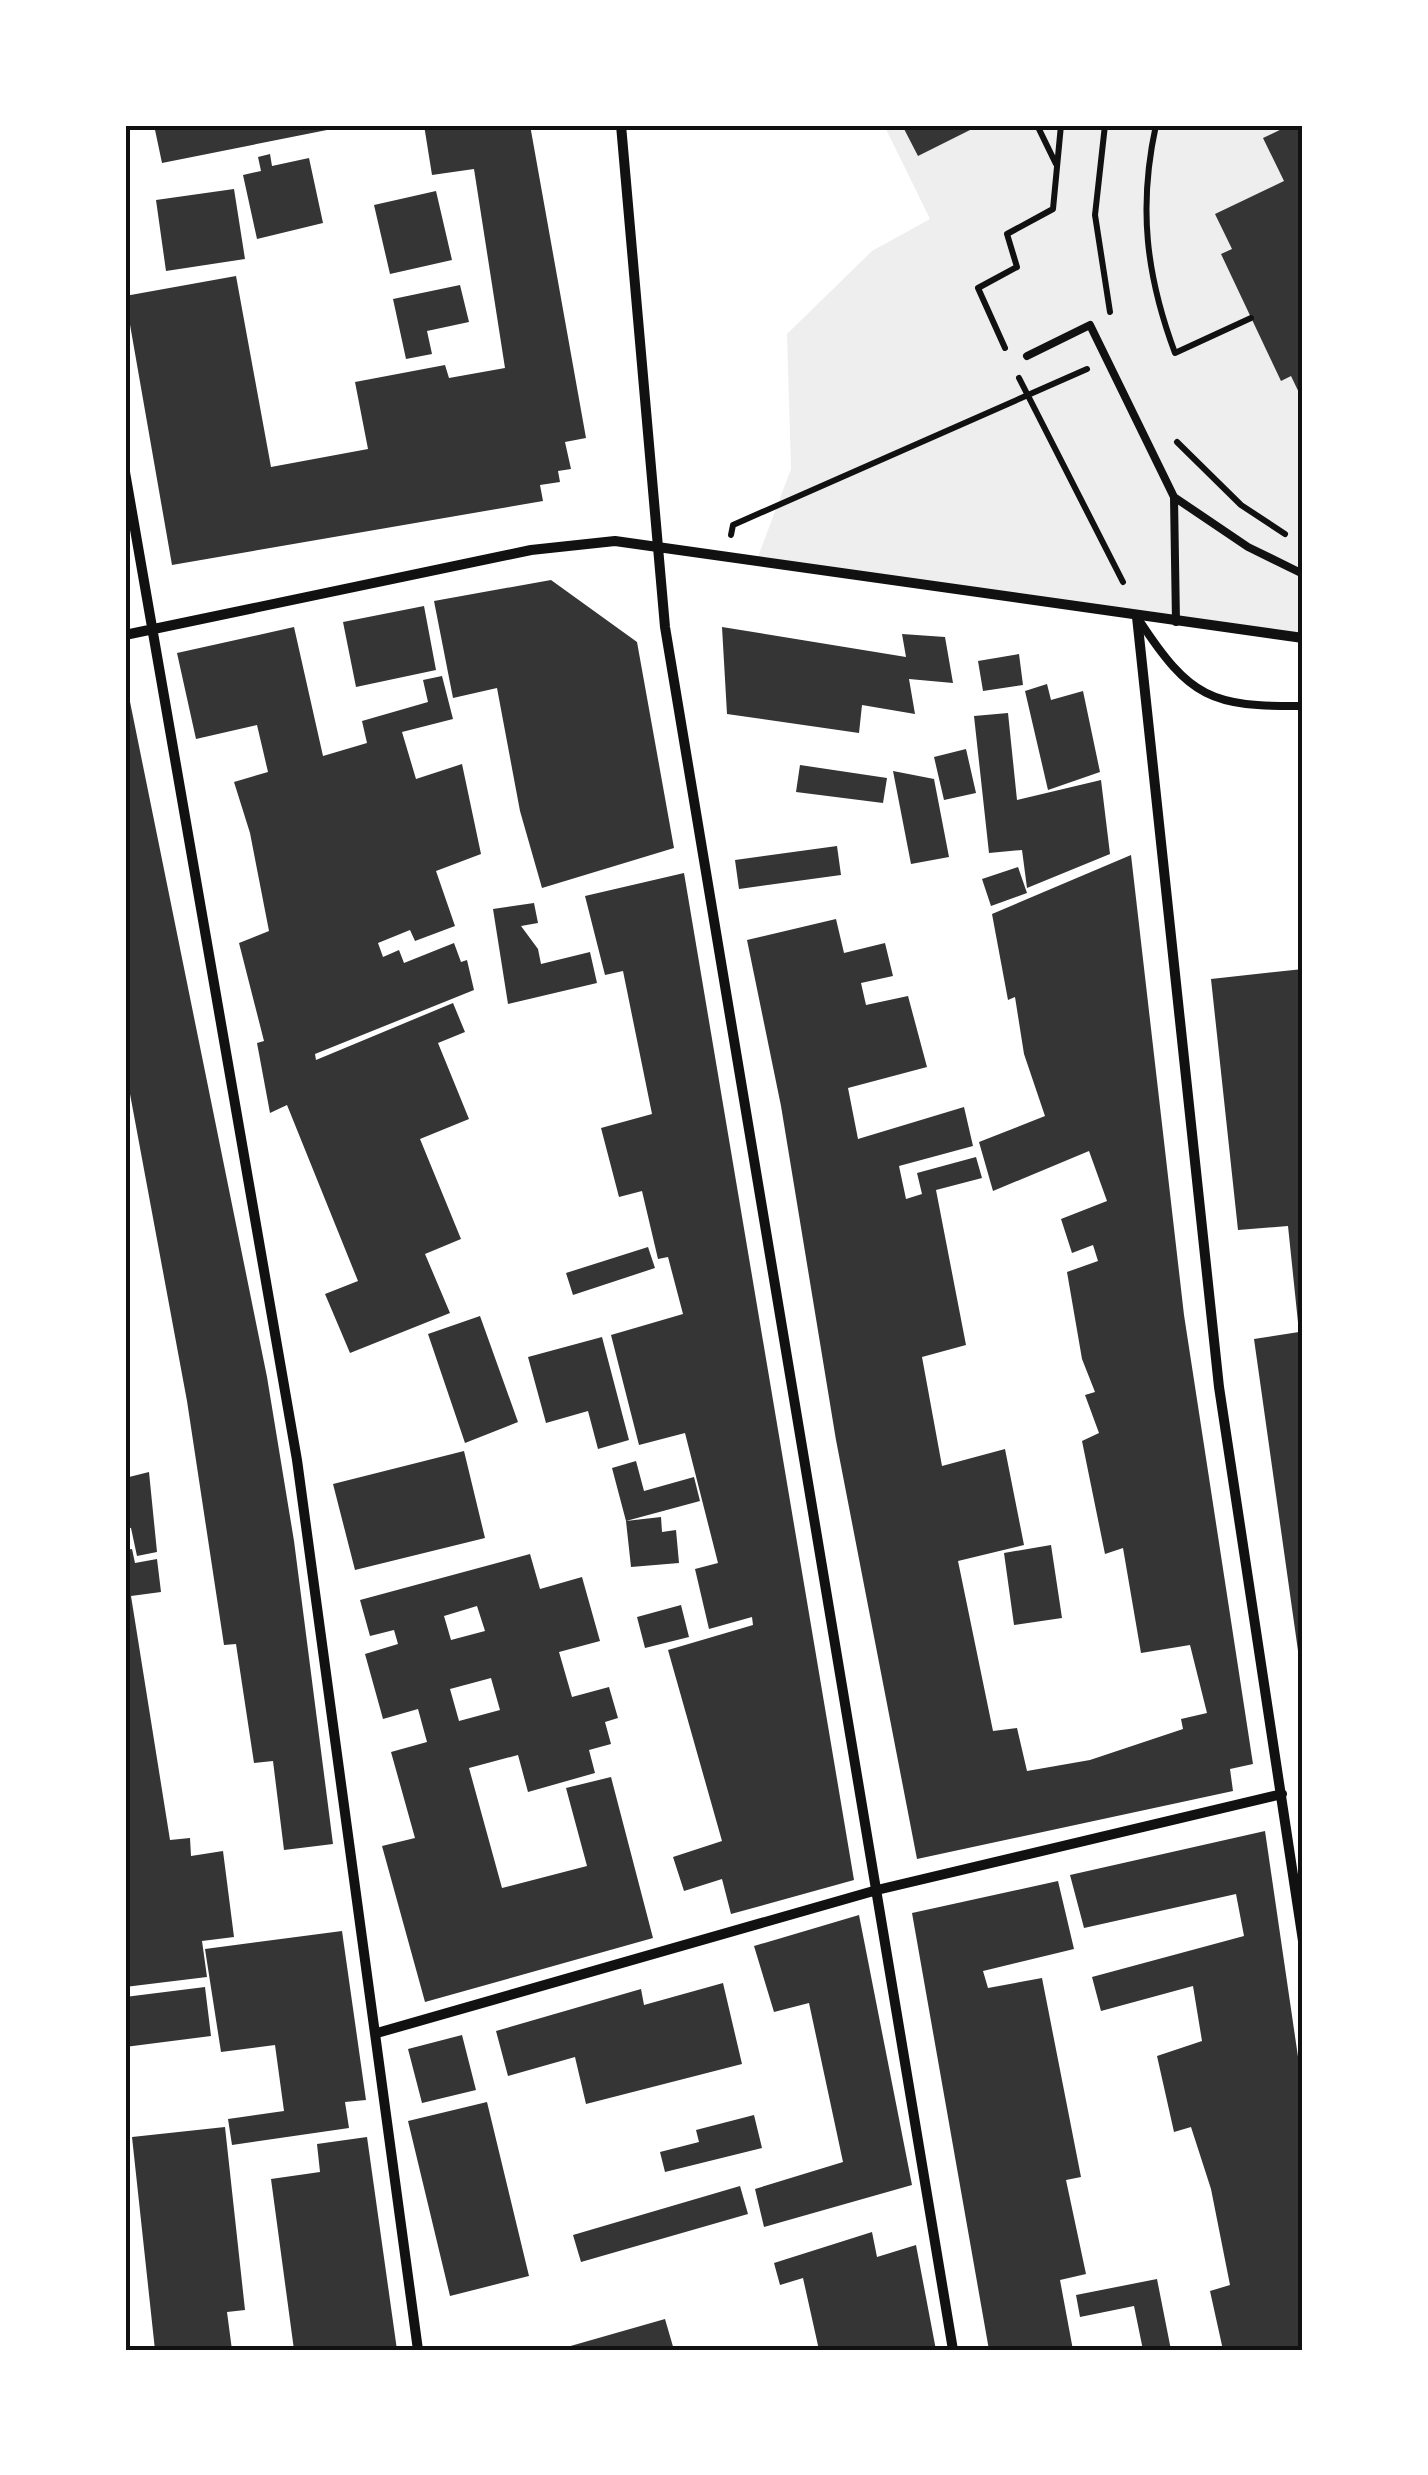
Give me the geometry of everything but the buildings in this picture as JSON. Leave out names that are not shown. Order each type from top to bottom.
[{"type":"street","points":[[620,125],[665,627],[953,2350]]},
{"type":"street","points":[[125,472],[298,1460],[418,2350]]},
{"type":"street","points":[[125,635],[531,550],[615,541],[1303,638]]},
{"type":"street","points":[[1136,616],[1219,1387],[1303,1940]]},
{"type":"street","points":[[377,2033],[876,1890],[1282,1794]]},
{"type":"lane","points":[[1027,356],[1090,325],[1174,497],[1176,622]]},
{"type":"lane","points":[[1174,497],[1248,547],[1303,574]]},
{"type":"lane","points":[[1136,616],[1165,660],[1208,698],[1265,706],[1303,706]]},
{"type":"path","points":[[1037,125],[1057,166]]},
{"type":"path","points":[[1106,125],[1096,214],[1100,261],[1114,322]]},
{"type":"path","points":[[1156,125],[1146,170],[1147,262],[1176,353],[1251,318]]},
{"type":"path","points":[[728,558],[732,524],[1107,360]]},
{"type":"path","points":[[1172,436],[1241,505],[1292,538]]},
{"type":"shaded area","points":[[884,125],[1303,125],[1303,638],[756,562],[791,469],[787,334],[872,251],[930,219]]}]
